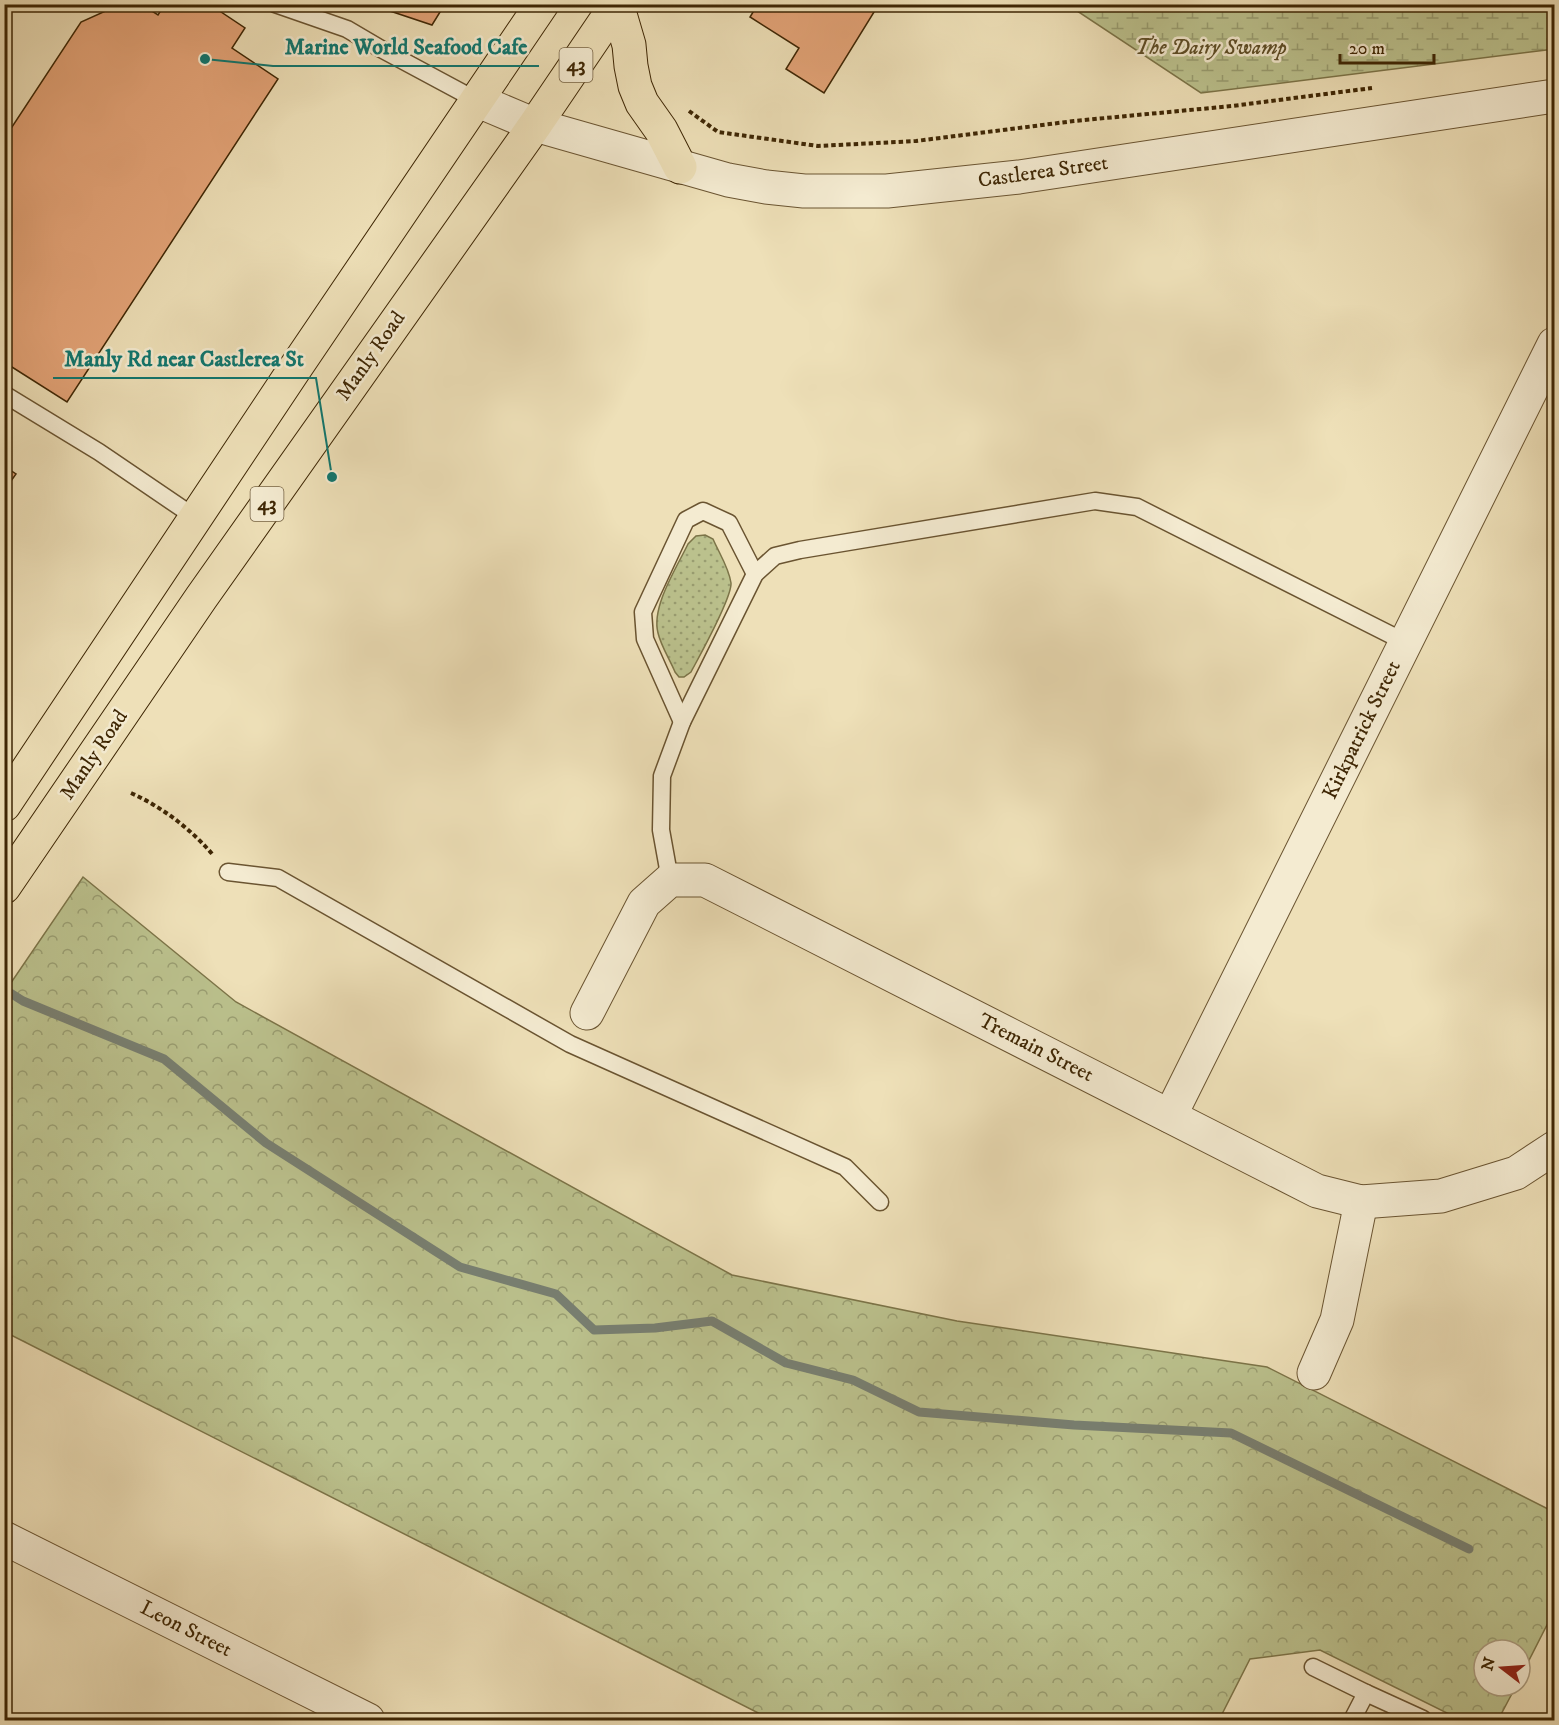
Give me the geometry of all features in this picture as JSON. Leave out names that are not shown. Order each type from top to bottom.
[{"type":"main road","name":"43","points":[[4,805],[542,4]]},
{"type":"main road","name":"Manly Road","points":[[4,887],[201,598],[535,125],[617,4]]},
{"type":"main road","points":[[617,4],[629,45],[635,86],[642,103],[661,130],[680,167]]},
{"type":"street","name":"Castlerea Street","points":[[476,100],[535,125],[728,180],[804,191],[887,191],[1019,177],[1554,96]]},
{"type":"street","name":"Kirkpatrick Street","points":[[1170,1116],[1554,344]]},
{"type":"street","name":"Tremain Street","points":[[670,880],[705,880],[1317,1191],[1361,1202],[1441,1196],[1516,1173],[1554,1149]]},
{"type":"street","points":[[578,1029],[644,903],[670,880]]},
{"type":"street","points":[[1314,1372],[1337,1320],[1361,1202]]},
{"type":"street","name":"Leon Street","points":[[4,1538],[368,1720]]},
{"type":"lane","points":[[275,4],[347,29],[476,100]]},
{"type":"lane","points":[[4,394],[99,452],[196,518]]},
{"type":"lane","points":[[670,880],[661,830],[662,776],[682,722],[755,574],[775,556],[1095,501],[1137,507],[1405,642]]},
{"type":"lane","points":[[682,722],[645,639],[643,612],[686,520],[703,511],[729,523],[755,574]]},
{"type":"lane","points":[[228,872],[278,878],[578,1029],[845,1167],[880,1202]]},
{"type":"lane","points":[[1313,1667],[1423,1719]]},
{"type":"lane","points":[[1352,1720],[1366,1693]]},
{"type":"path","points":[[686,109],[718,132],[818,146],[916,141],[1074,121],[1232,106],[1382,86]]},
{"type":"path","points":[[131,793],[151,802],[199,838],[228,872]]},
{"type":"green space","name":"The Dairy Swamp","points":[[1068,5],[1554,5],[1554,49],[1201,93]]},
{"type":"green space","points":[[705,535],[713,539],[726,566],[731,583],[730,590],[715,627],[691,672],[684,677],[679,677],[659,638],[658,611],[666,587],[688,544],[696,536]]},
{"type":"green space","points":[[83,877],[236,1002],[732,1275],[957,1321],[1267,1367],[1554,1512],[1554,1611],[1532,1654],[1532,1638],[1472,1638],[1472,1698],[1510,1698],[1498,1720],[1461,1720],[1320,1650],[1250,1659],[1219,1720],[772,1720],[5,1332],[4,993]]},
{"type":"building","points":[[121,4],[141,4],[158,15],[165,4],[209,4],[245,28],[232,48],[278,79],[67,402],[4,362],[4,122],[12,127],[81,22]]},
{"type":"building","points":[[369,4],[445,4],[432,25]]},
{"type":"building","points":[[758,4],[879,4],[824,93],[786,69],[799,48],[750,17]]},
{"type":"building","points":[[4,466],[16,474],[4,491]]},
{"type":"waterway","points":[[4,989],[23,1001],[164,1059],[266,1143],[460,1267],[556,1294],[594,1330],[655,1328],[712,1321],[786,1363],[853,1380],[919,1412],[1074,1425],[1231,1433],[1469,1549]]},
{"type":"place","name":"Marine World Seafood Cafe","points":[[205,59]]},
{"type":"place","name":"Manly Rd near Castlerea St","points":[[332,477]]}]
